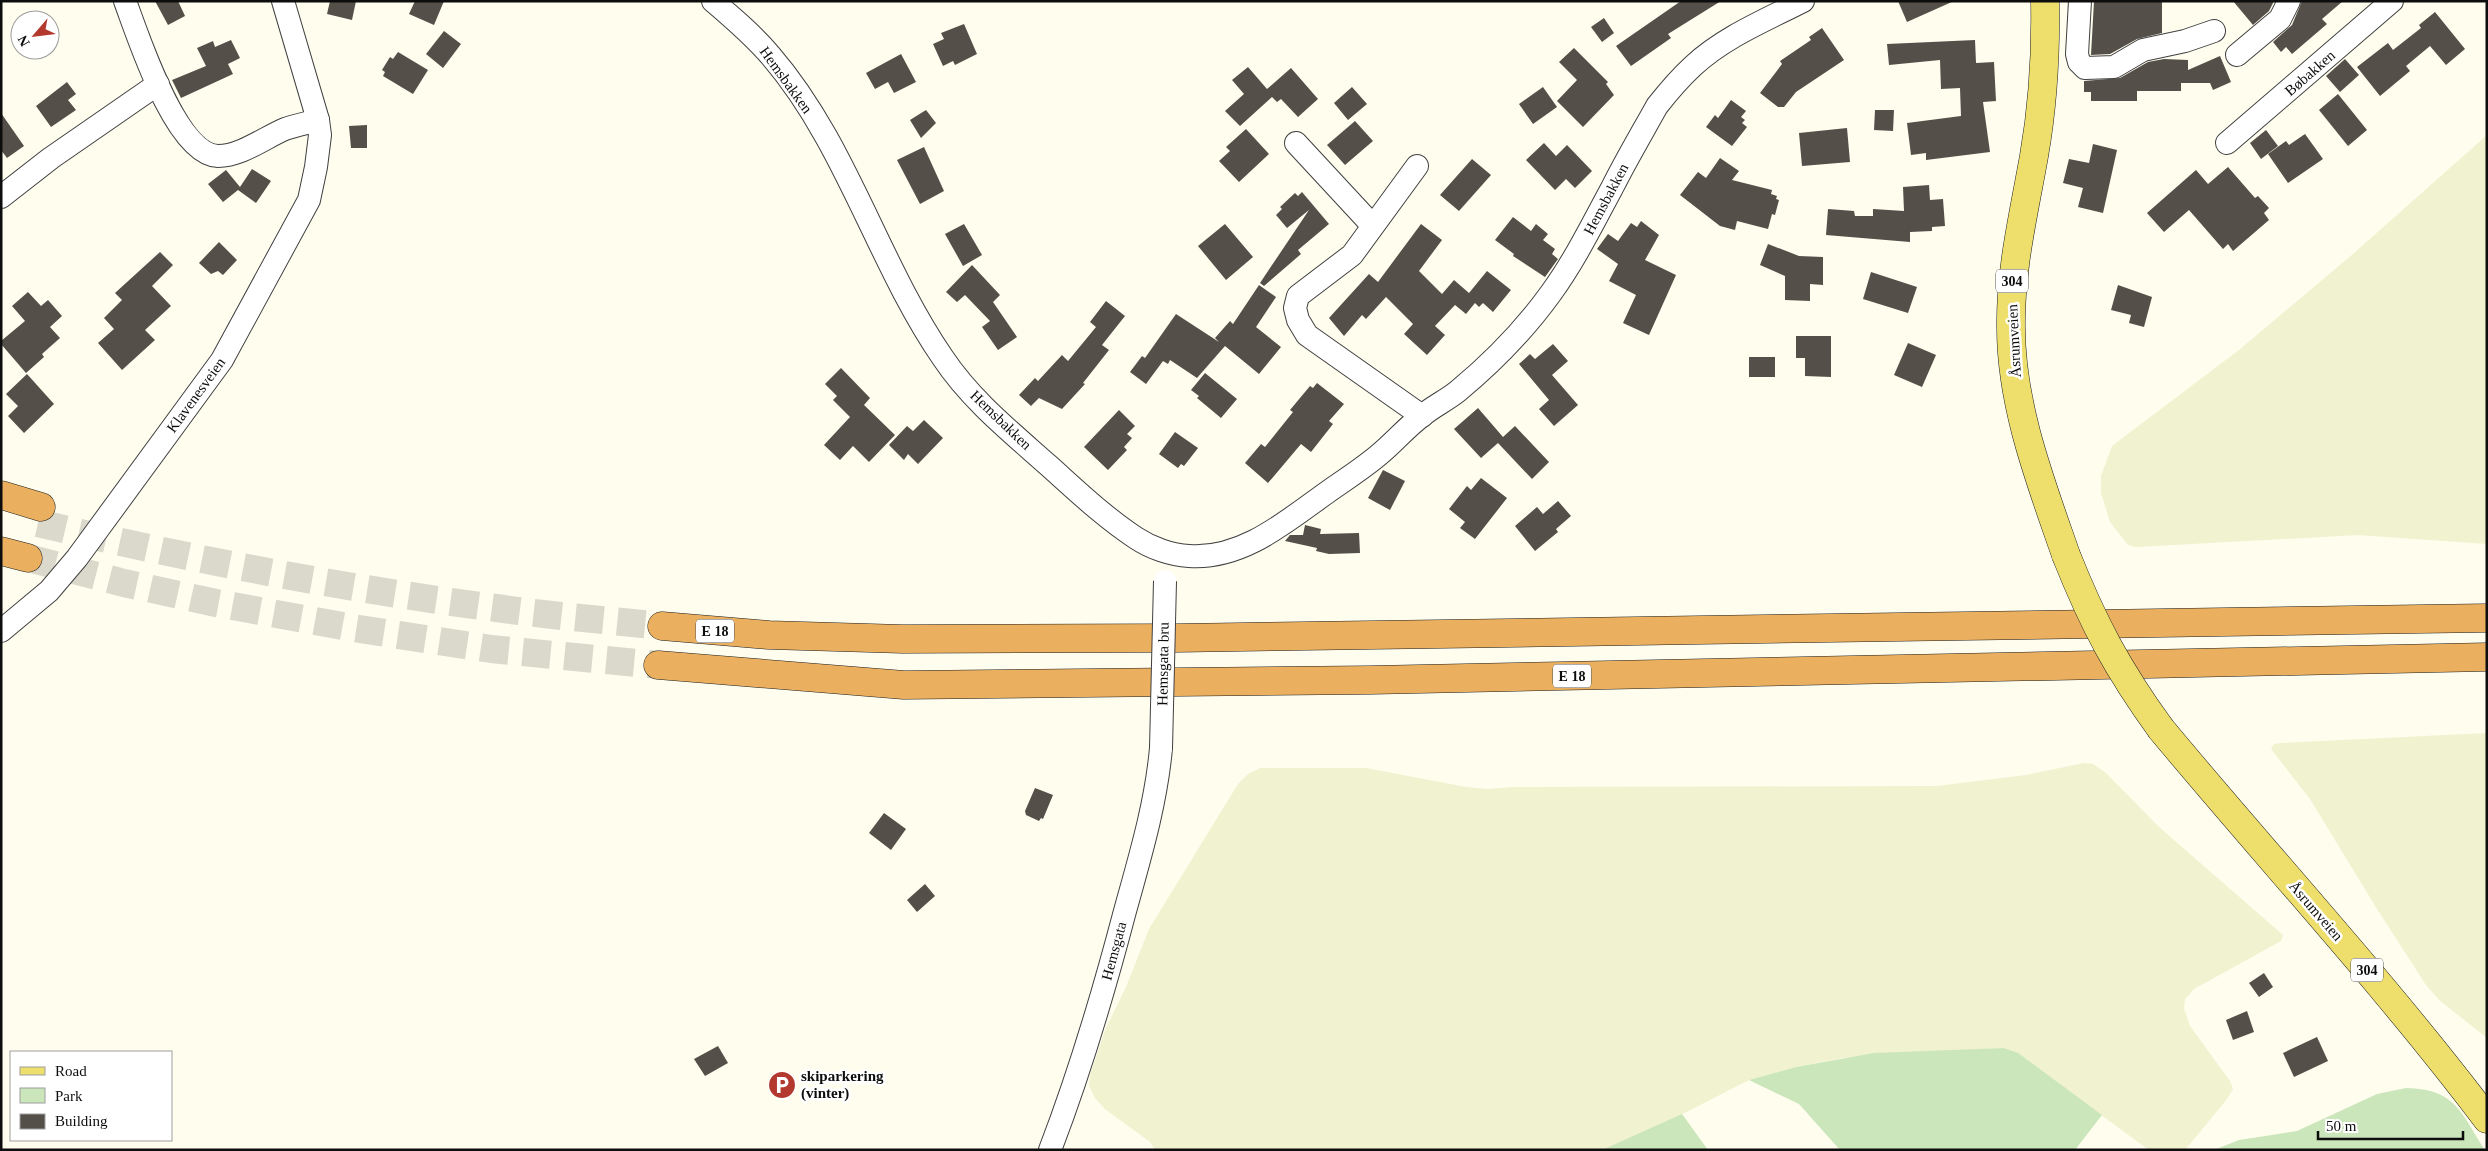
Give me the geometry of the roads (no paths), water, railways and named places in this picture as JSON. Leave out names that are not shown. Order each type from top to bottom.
[{"type":"highway","points":[[1,495],[40,515],[1,513]]},
{"type":"highway","points":[[1,551],[17,566]]},
{"type":"highway","name":"E 18","points":[[662,626],[769,635],[903,639],[1178,638],[2487,618]]},
{"type":"highway","name":"E 18","points":[[658,665],[914,684],[1381,680],[2487,657]]},
{"type":"main road","name":"Åsrumveien","points":[[2045,1],[2041,111],[2017,249],[2012,286],[2011,329],[2016,388],[2045,494],[2066,555],[2092,620],[2113,659],[2161,729],[2374,978],[2487,1119]]},
{"type":"street","points":[[125,1],[144,57],[183,131],[191,142],[208,154],[230,154],[286,129],[318,120]]},
{"type":"street","name":"Klavenesveien","points":[[1,631],[48,591],[77,558],[222,360],[309,200],[320,135],[318,120],[284,1]]},
{"type":"street","name":"Hemsbakken","points":[[713,1],[746,29],[771,55],[795,88],[845,173],[915,313],[944,360],[962,383],[991,413],[1102,513],[1137,539],[1168,553],[1191,557],[1214,554],[1258,539],[1378,456],[1422,416],[1455,394],[1482,370],[1529,322],[1546,300],[1576,255],[1657,106],[1674,86],[1694,65],[1717,47],[1803,1]]},
{"type":"street","points":[[2080,1],[2077,54],[2079,62],[2085,68],[2114,67],[2143,50],[2185,41],[2214,31]]},
{"type":"street","points":[[2237,55],[2280,19],[2289,1]]},
{"type":"street","name":"Bøbakken","points":[[2227,143],[2392,1]]},
{"type":"street","points":[[1,197],[51,158],[158,84]]},
{"type":"street","points":[[1296,143],[1372,225]]},
{"type":"street","points":[[1417,166],[1372,225],[1352,255],[1298,296],[1295,308],[1298,320],[1306,335],[1422,416]]},
{"type":"street","name":"Hemsgata bru","points":[[1161,748],[1165,581],[1168,553]]},
{"type":"street","name":"Hemsgata","points":[[1050,1150],[1103,994],[1150,822],[1158,782],[1161,748]]},
{"type":"tunnel","points":[[38,523],[152,549],[323,582],[517,611],[662,626]]},
{"type":"tunnel","points":[[28,558],[124,583],[216,603],[353,628],[491,649],[658,665]]},
{"type":"place","name":"skiparkering (vinter)","points":[[782,1085]]}]
